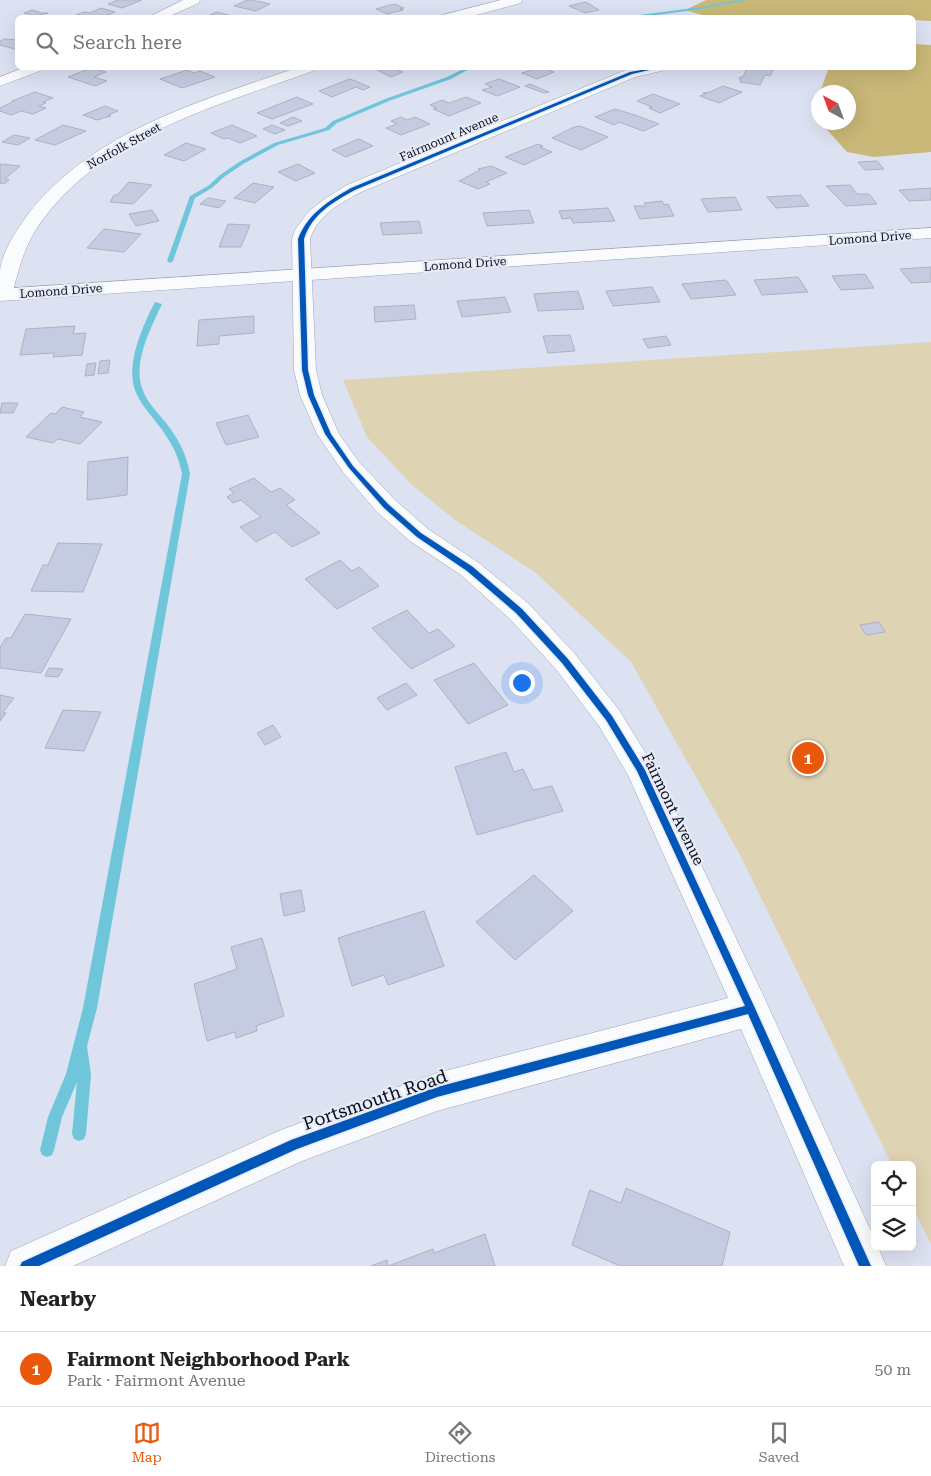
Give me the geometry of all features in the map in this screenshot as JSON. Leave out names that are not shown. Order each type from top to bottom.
[{"type":"street","points":[[159,15],[194,0]]},
{"type":"street","points":[[459,15],[516,0]]},
{"type":"street","points":[[0,82],[30,70]]},
{"type":"street","name":"Norfolk Street","points":[[1,295],[16,250],[28,227],[43,205],[59,188],[86,166],[129,140],[174,118],[303,70]]},
{"type":"street","name":"Fairmount Avenue","points":[[301,275],[301,239],[303,231],[316,214],[343,195],[631,73],[646,70]]},
{"type":"street","name":"Lomond Drive","points":[[1,295],[931,234]]},
{"type":"street","name":"Fairmont Avenue","points":[[301,275],[304,370],[311,395],[328,434],[351,467],[386,506],[419,535],[470,569],[519,612],[566,661],[609,718],[641,770],[751,1009],[865,1266]]},
{"type":"street","name":"Portsmouth Road","points":[[26,1266],[295,1144],[437,1092],[751,1009]]},
{"type":"shaded area","points":[[706,0],[931,0],[931,21],[916,20],[916,15],[702,15],[685,10]]},
{"type":"shaded area","points":[[916,44],[931,45],[931,152],[874,157],[847,152],[827,130],[856,130],[856,85],[823,85],[828,70],[916,70]]},
{"type":"shaded area","points":[[931,342],[931,1244],[916,1214],[916,1161],[890,1161],[740,855],[631,662],[536,573],[455,520],[411,484],[367,437],[343,380]]},
{"type":"building","points":[[118,0],[142,0],[122,8],[108,4]]},
{"type":"building","points":[[247,0],[270,4],[256,11],[234,6]]},
{"type":"building","points":[[586,2],[599,10],[585,13],[569,6]]},
{"type":"building","points":[[394,4],[404,8],[400,9],[403,10],[387,14],[376,9]]},
{"type":"building","points":[[101,8],[115,12],[108,15],[76,15],[84,12],[90,13]]},
{"type":"building","points":[[32,10],[48,13],[32,15],[24,13]]},
{"type":"building","points":[[217,12],[228,15],[210,15]]},
{"type":"building","points":[[5,39],[15,40],[15,49],[0,45],[0,41]]},
{"type":"building","points":[[86,70],[98,70],[106,72],[94,77],[107,81],[95,86],[68,77]]},
{"type":"building","points":[[187,70],[194,73],[200,71],[215,77],[182,88],[160,79]]},
{"type":"building","points":[[377,70],[398,70],[403,72],[391,77]]},
{"type":"building","points":[[531,70],[554,72],[537,79],[522,73]]},
{"type":"building","points":[[746,70],[773,70],[770,76],[765,75],[760,85],[740,82],[740,77],[743,77]]},
{"type":"building","points":[[350,79],[370,87],[363,90],[356,87],[332,97],[319,91]]},
{"type":"building","points":[[499,79],[520,87],[497,96],[482,90],[492,87],[485,84]]},
{"type":"building","points":[[530,84],[549,92],[544,93],[525,86]]},
{"type":"building","points":[[723,86],[742,92],[719,103],[700,96],[706,94],[703,93]]},
{"type":"building","points":[[35,92],[53,98],[39,106],[46,108],[33,114],[21,111],[11,115],[0,111],[0,108],[14,101],[12,101]]},
{"type":"building","points":[[653,94],[680,104],[660,113],[649,108],[652,107],[637,101]]},
{"type":"building","points":[[297,97],[313,104],[272,119],[257,113]]},
{"type":"building","points":[[466,97],[481,103],[449,116],[433,109],[437,108],[430,105],[442,100],[449,103]]},
{"type":"building","points":[[105,106],[118,111],[108,115],[111,116],[97,120],[83,115]]},
{"type":"building","points":[[615,109],[659,124],[643,131],[619,122],[614,125],[595,117]]},
{"type":"building","points":[[293,117],[302,121],[288,126],[280,123]]},
{"type":"building","points":[[401,117],[407,120],[415,117],[430,124],[401,135],[386,128],[397,124],[391,121]]},
{"type":"building","points":[[63,125],[86,131],[55,145],[35,140]]},
{"type":"building","points":[[232,125],[257,136],[240,143],[211,133]]},
{"type":"building","points":[[272,125],[285,130],[275,134],[263,129]]},
{"type":"building","points":[[580,126],[608,137],[581,150],[552,138],[574,127]]},
{"type":"building","points":[[14,135],[30,138],[18,145],[2,142]]},
{"type":"building","points":[[359,139],[373,146],[346,157],[332,150]]},
{"type":"building","points":[[186,143],[206,149],[184,161],[164,155]]},
{"type":"building","points":[[538,144],[543,146],[540,147],[552,152],[524,165],[505,157]]},
{"type":"building","points":[[877,161],[884,169],[865,170],[858,162]]},
{"type":"building","points":[[0,164],[20,166],[5,179],[9,180],[4,184],[0,183]]},
{"type":"building","points":[[298,164],[315,173],[296,181],[278,172]]},
{"type":"building","points":[[491,166],[507,173],[486,182],[490,184],[478,189],[459,181],[480,170],[478,169]]},
{"type":"building","points":[[129,182],[152,185],[133,204],[110,202],[114,195],[117,195]]},
{"type":"building","points":[[253,183],[274,187],[255,203],[234,198]]},
{"type":"building","points":[[850,185],[857,194],[869,194],[877,204],[846,206],[826,186]]},
{"type":"building","points":[[931,188],[931,200],[909,201],[899,190]]},
{"type":"building","points":[[801,195],[809,206],[776,208],[767,197]]},
{"type":"building","points":[[735,197],[742,210],[708,212],[701,199]]},
{"type":"building","points":[[208,198],[226,201],[219,208],[200,204]]},
{"type":"building","points":[[662,201],[664,205],[668,204],[674,216],[640,219],[634,206],[646,206],[644,203]]},
{"type":"building","points":[[608,208],[615,221],[573,223],[571,218],[562,219],[559,211]]},
{"type":"building","points":[[152,210],[159,221],[136,226],[129,214]]},
{"type":"building","points":[[529,210],[534,223],[487,226],[483,213]]},
{"type":"building","points":[[419,221],[422,233],[383,235],[380,223]]},
{"type":"building","points":[[228,224],[250,225],[241,247],[219,247]]},
{"type":"building","points":[[104,229],[141,234],[124,252],[87,248]]},
{"type":"building","points":[[931,267],[931,282],[911,283],[900,269]]},
{"type":"building","points":[[865,274],[874,288],[841,290],[832,276]]},
{"type":"building","points":[[798,277],[808,292],[762,295],[754,280]]},
{"type":"building","points":[[726,280],[736,295],[691,299],[682,284]]},
{"type":"building","points":[[652,287],[660,302],[613,306],[606,291]]},
{"type":"building","points":[[578,291],[584,309],[538,311],[534,294]]},
{"type":"building","points":[[505,297],[511,312],[462,317],[457,301]]},
{"type":"building","points":[[414,305],[416,319],[375,322],[374,307]]},
{"type":"building","points":[[254,316],[254,333],[219,336],[219,344],[197,346],[199,320]]},
{"type":"building","points":[[75,326],[73,334],[86,333],[82,355],[53,357],[54,353],[20,355],[26,329]]},
{"type":"building","points":[[570,335],[575,351],[548,353],[543,336]]},
{"type":"building","points":[[666,336],[671,345],[648,348],[643,339]]},
{"type":"building","points":[[110,360],[108,373],[98,374],[100,361]]},
{"type":"building","points":[[96,363],[94,375],[85,376],[87,364]]},
{"type":"building","points":[[2,403],[18,403],[13,413],[0,413]]},
{"type":"building","points":[[62,407],[84,412],[80,417],[102,422],[80,444],[58,439],[53,443],[26,437],[51,413],[55,414]]},
{"type":"building","points":[[248,415],[259,437],[226,445],[216,423]]},
{"type":"building","points":[[128,457],[127,495],[87,500],[88,462]]},
{"type":"building","points":[[254,478],[271,492],[280,488],[295,500],[286,505],[320,533],[292,547],[275,532],[256,542],[240,527],[261,517],[241,500],[233,503],[227,497],[234,493],[229,489]]},
{"type":"building","points":[[58,543],[102,544],[83,592],[31,591],[43,565],[48,565]]},
{"type":"building","points":[[340,560],[352,571],[359,567],[379,586],[337,609],[305,579]]},
{"type":"building","points":[[407,610],[429,633],[438,629],[455,646],[411,669],[372,628]]},
{"type":"building","points":[[25,614],[71,619],[41,673],[0,668],[0,647],[6,638],[11,638]]},
{"type":"building","points":[[879,622],[885,632],[866,635],[860,625]]},
{"type":"building","points":[[474,663],[508,705],[468,724],[434,680]]},
{"type":"building","points":[[49,668],[63,669],[58,677],[45,676]]},
{"type":"building","points":[[406,683],[417,695],[387,710],[377,698]]},
{"type":"building","points":[[0,695],[14,698],[3,712],[6,713],[0,721]]},
{"type":"building","points":[[63,710],[101,712],[84,751],[45,748]]},
{"type":"building","points":[[273,725],[281,737],[265,745],[257,733]]},
{"type":"building","points":[[506,752],[514,772],[523,769],[533,790],[552,786],[563,811],[477,835],[455,767]]},
{"type":"building","points":[[534,875],[573,911],[515,960],[476,922]]},
{"type":"building","points":[[301,890],[305,911],[284,916],[280,894]]},
{"type":"building","points":[[424,911],[444,966],[388,985],[384,975],[352,986],[338,938]]},
{"type":"building","points":[[262,938],[284,1016],[256,1026],[257,1031],[236,1038],[235,1032],[207,1041],[194,984],[237,969],[231,947]]},
{"type":"building","points":[[626,1188],[730,1232],[722,1266],[620,1266],[572,1245],[590,1190],[621,1203]]},
{"type":"building","points":[[485,1234],[495,1266],[388,1266],[433,1249],[434,1253]]},
{"type":"building","points":[[387,1260],[388,1266],[371,1266]]},
{"type":"waterway","points":[[642,15],[702,8],[744,0]]},
{"type":"waterway","points":[[170,261],[192,197],[210,187],[241,163],[276,144],[327,129],[335,122],[387,100],[449,78],[464,70]]},
{"type":"waterway","points":[[47,1150],[55,1117],[73,1074],[90,1008],[186,474],[179,450],[143,399],[136,379],[136,368],[141,346],[158,304]]},
{"type":"waterway","points":[[79,1134],[84,1075],[82,1050]]},
{"type":"cycle path","points":[[646,70],[631,73],[353,189],[321,209],[309,222],[301,239],[305,370],[311,395],[328,434],[351,467],[386,506],[419,535],[470,569],[519,611],[565,661],[609,718],[641,770],[751,1009],[865,1266]]},
{"type":"cycle path","points":[[26,1266],[295,1144],[437,1092],[751,1009]]},
{"type":"place","name":"Fairmont Neighborhood Park","points":[[808,758]]}]
